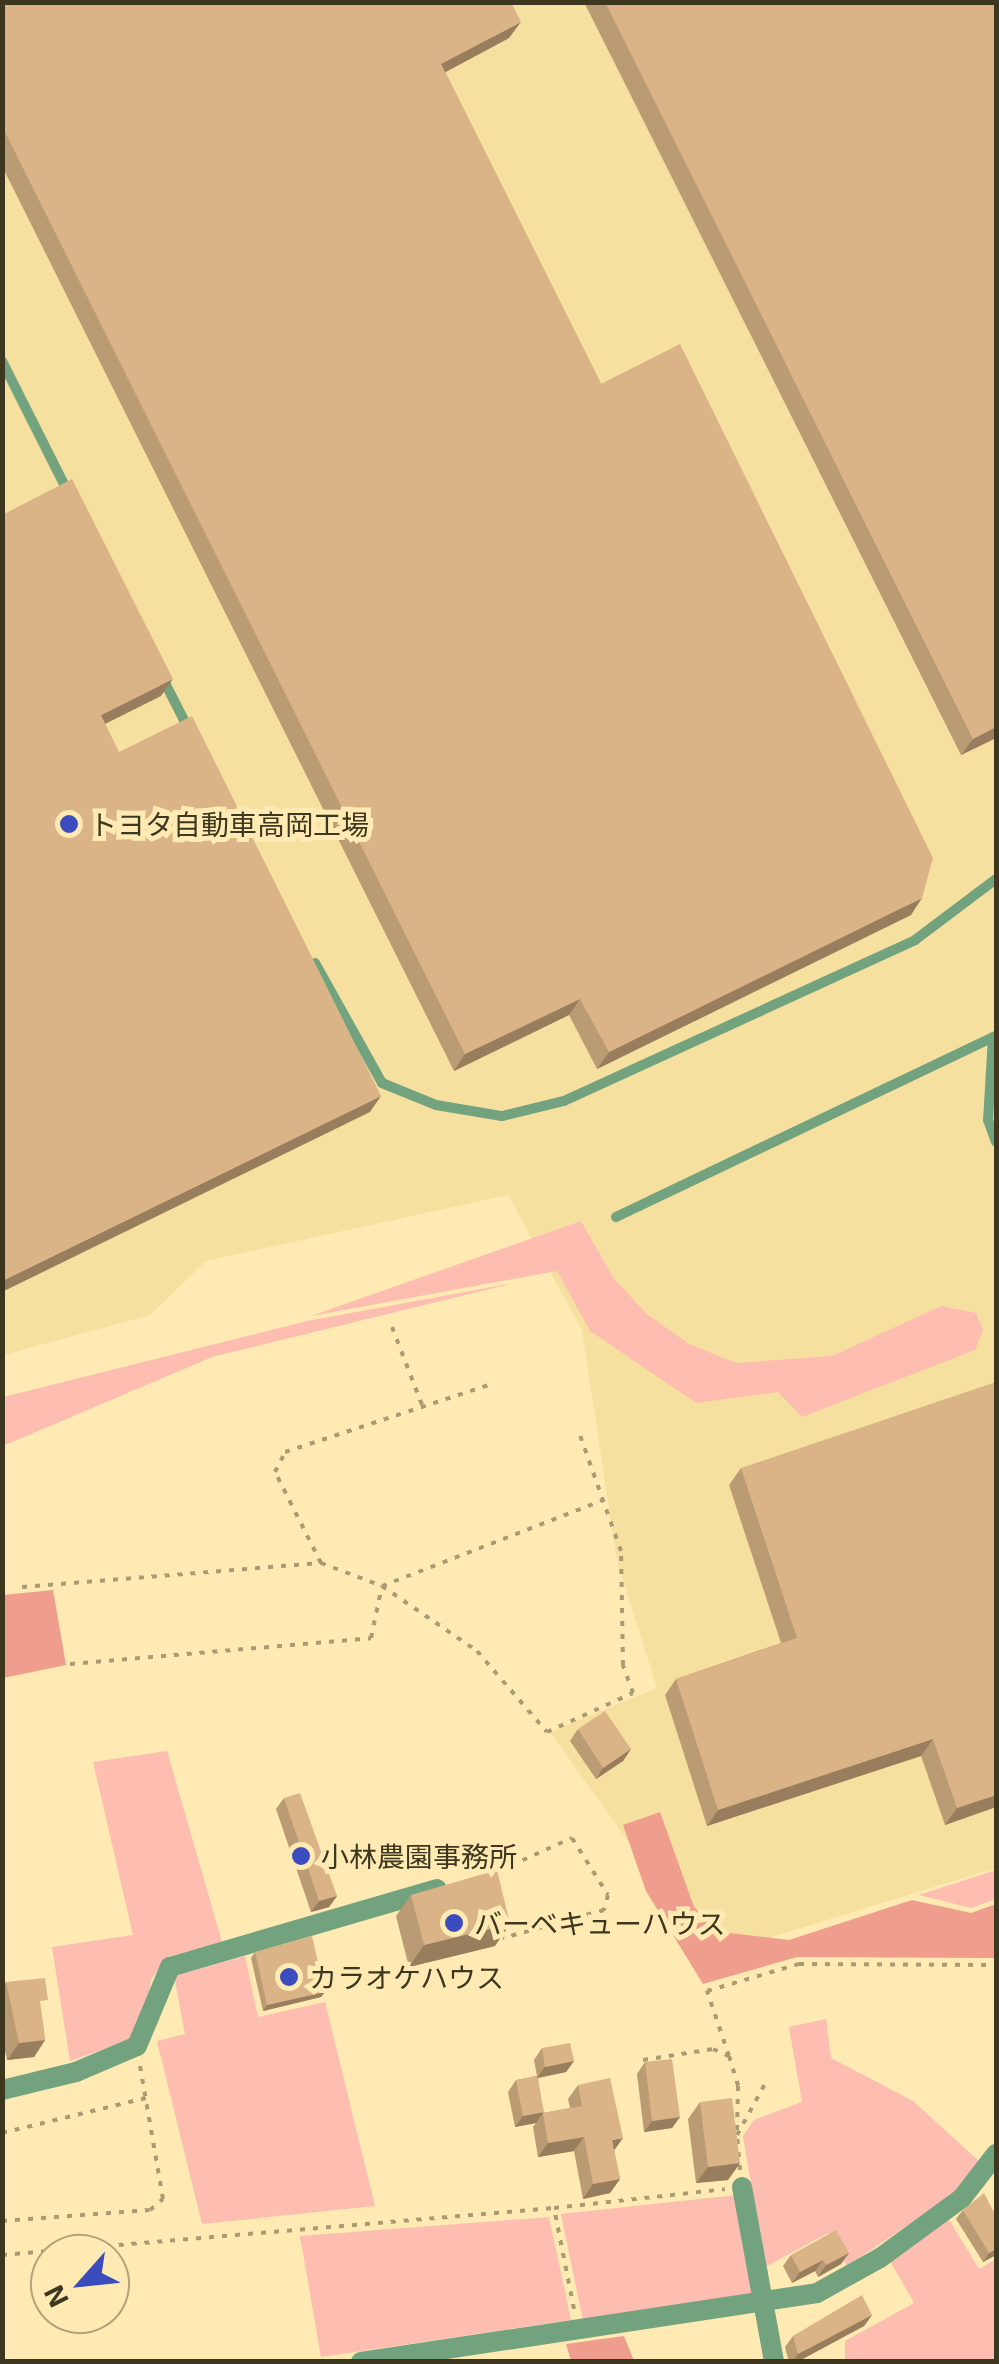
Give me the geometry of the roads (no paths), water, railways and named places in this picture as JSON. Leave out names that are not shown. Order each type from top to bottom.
[{"type":"street","points":[[2,2090],[76,2072],[137,2046],[170,1967],[452,1885]]},
{"type":"street","points":[[361,2362],[816,2293],[880,2258],[962,2198],[996,2154]]},
{"type":"street","points":[[742,2187],[774,2362]]},
{"type":"lane","points":[[2,361],[75,507]]},
{"type":"lane","points":[[155,663],[200,750]]},
{"type":"lane","points":[[308,951],[382,1083],[436,1106],[502,1116],[564,1101],[915,940],[996,879]]},
{"type":"lane","points":[[995,1036],[988,1120],[996,1142]]},
{"type":"lane","points":[[616,1217],[995,1036]]},
{"type":"place","name":"トヨタ自動車高岡工場","points":[[69,824]]},
{"type":"place","name":"小林農園事務所","points":[[301,1856]]},
{"type":"place","name":"バーベキューハウス","points":[[454,1923]]},
{"type":"place","name":"カラオケハウス","points":[[289,1977]]}]
